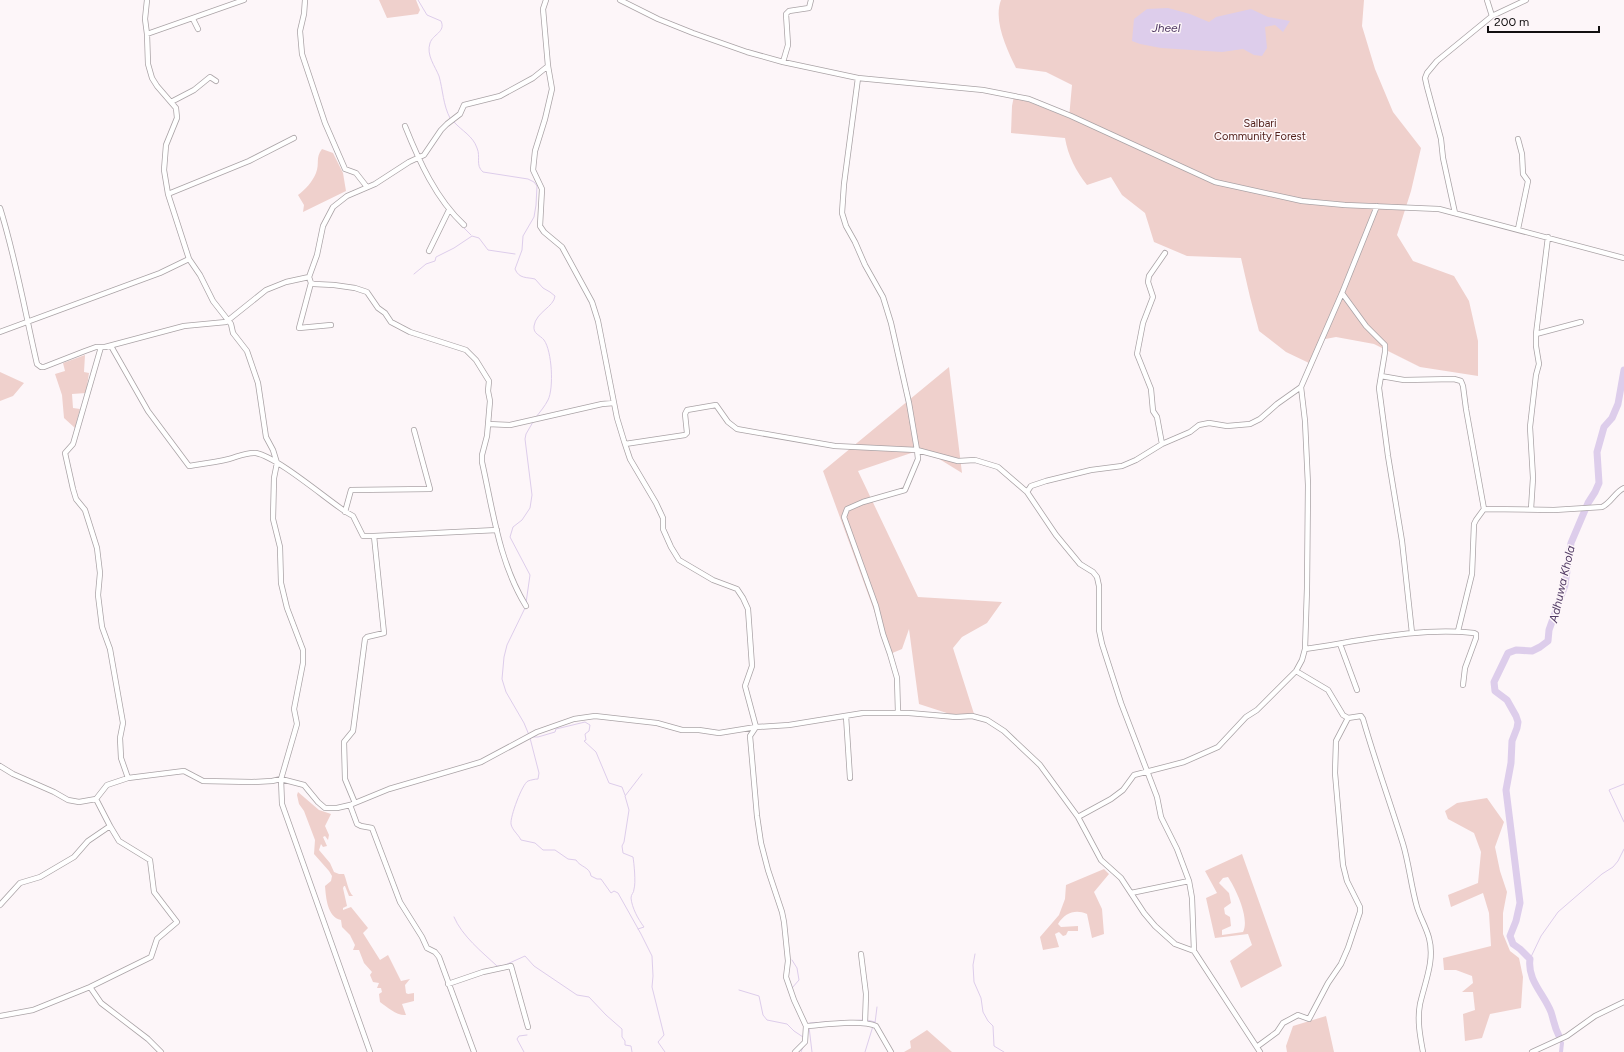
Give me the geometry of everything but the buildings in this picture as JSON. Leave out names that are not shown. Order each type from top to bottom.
[{"type":"street","points":[[147,0],[145,19],[148,64],[152,78],[157,86],[176,108],[177,118],[166,145],[164,170],[168,194],[189,259],[200,275],[213,300],[231,324],[234,333],[247,351],[262,403],[263,422],[266,437],[273,450],[277,463],[274,478],[273,519],[280,547],[281,582],[287,608],[303,650],[303,663],[294,708],[297,724],[281,779],[282,804],[292,836],[370,1052]]},
{"type":"street","points":[[147,34],[244,0]]},
{"type":"street","points":[[304,0],[304,14],[300,32],[302,54],[324,123],[345,169],[356,173],[367,187]]},
{"type":"street","points":[[546,0],[543,9],[548,66],[552,89],[545,119],[535,150],[533,170],[542,189],[540,226],[544,232],[562,247],[592,302],[598,321],[614,403],[625,444],[630,459],[656,503],[663,518],[663,529],[667,539],[680,560],[713,580],[736,589],[743,598],[748,616],[752,666],[745,686],[756,727],[750,736],[761,843],[784,922],[788,961],[786,977],[794,1000],[810,1026],[805,1042],[796,1052]]},
{"type":"street","points":[[620,0],[693,34],[783,62],[858,78],[983,90],[1030,99],[1071,116],[1215,182],[1302,201],[1345,205],[1427,208],[1455,213],[1624,258]]},
{"type":"street","points":[[783,62],[788,45],[786,14],[789,11],[809,8],[811,0]]},
{"type":"street","points":[[1487,0],[1492,16]]},
{"type":"street","points":[[1455,213],[1443,158],[1441,139],[1425,78],[1427,72],[1437,61],[1492,16],[1526,0]]},
{"type":"street","points":[[193,19],[198,29]]},
{"type":"street","points":[[331,325],[299,328],[311,283],[308,277],[317,255],[323,226],[333,207],[347,196],[375,184],[409,162],[424,155],[447,124],[460,114],[464,105],[500,96],[533,78],[548,66]]},
{"type":"street","points":[[171,102],[194,90],[210,77],[216,81]]},
{"type":"street","points":[[858,78],[844,184],[842,213],[846,226],[865,265],[883,297],[889,316],[909,403],[918,459],[905,490],[863,502],[847,509],[844,517],[876,606],[882,634],[897,678],[898,713]]},
{"type":"street","points":[[405,126],[418,159],[449,210],[464,225]]},
{"type":"street","points":[[168,194],[249,161],[294,138]]},
{"type":"street","points":[[1518,139],[1522,154],[1523,174],[1528,181],[1518,229]]},
{"type":"street","points":[[1078,817],[1111,799],[1123,790],[1134,775],[1184,762],[1218,747],[1246,717],[1256,710],[1296,671],[1302,660],[1305,649],[1308,485],[1305,421],[1301,387],[1342,293],[1377,206]]},
{"type":"street","points":[[0,208],[21,284],[27,322],[37,364],[40,367],[44,367],[85,351],[111,346],[184,326],[226,322],[266,290],[286,282],[308,277]]},
{"type":"street","points":[[429,251],[449,210]]},
{"type":"street","points":[[1531,509],[1533,473],[1530,427],[1536,375],[1539,364],[1536,334],[1548,237]]},
{"type":"street","points":[[1162,444],[1157,417],[1153,411],[1151,389],[1137,354],[1143,322],[1153,297],[1148,282],[1149,276],[1165,252]]},
{"type":"street","points":[[0,332],[160,273],[189,259]]},
{"type":"street","points":[[311,283],[355,288],[367,292],[378,308],[385,312],[391,322],[410,332],[466,350],[476,360],[489,381],[488,391],[490,401],[482,462],[496,530],[509,573],[515,588],[526,606]]},
{"type":"street","points":[[1342,293],[1366,326],[1385,345],[1380,388],[1388,456],[1402,541],[1412,633]]},
{"type":"street","points":[[1536,334],[1581,322]]},
{"type":"street","points":[[111,346],[148,411],[189,466],[255,453],[266,456],[345,512],[353,516],[363,536],[496,530]]},
{"type":"street","points":[[101,347],[73,444],[66,453],[76,499],[85,510],[97,548],[100,573],[98,595],[102,627],[110,649],[123,723],[120,738],[121,758],[128,778]]},
{"type":"street","points":[[1381,376],[1404,380],[1454,379],[1461,381],[1463,386],[1484,509],[1474,524],[1472,574],[1458,631]]},
{"type":"street","points":[[1027,492],[1031,486],[1046,481],[1091,470],[1122,466],[1136,460],[1162,444],[1190,432],[1199,425],[1209,423],[1227,426],[1250,424],[1260,419],[1277,404],[1301,387]]},
{"type":"street","points":[[488,424],[510,425],[602,404],[614,403]]},
{"type":"street","points":[[625,444],[685,435],[687,433],[685,414],[687,410],[716,404],[728,422],[737,428],[835,446],[917,450],[958,461],[975,460],[998,467],[1027,492],[1056,535],[1080,564],[1093,572],[1097,577],[1099,630],[1102,644],[1121,703],[1157,797],[1161,817],[1177,849],[1189,881],[1192,898],[1194,951],[1222,996],[1258,1046],[1260,1052]]},
{"type":"street","points":[[345,512],[351,490],[430,490],[414,430]]},
{"type":"street","points":[[1484,509],[1602,507],[1607,505],[1617,493],[1624,488]]},
{"type":"street","points":[[355,803],[345,779],[344,742],[353,731],[365,639],[367,636],[384,633],[374,536]]},
{"type":"street","points":[[1305,649],[1412,633],[1458,631],[1474,633],[1476,634],[1476,638],[1465,668],[1463,685]]},
{"type":"street","points":[[1340,644],[1356,690]]},
{"type":"street","points":[[1296,671],[1328,690],[1339,709],[1348,718]]},
{"type":"street","points":[[0,766],[13,774],[54,792],[68,800],[79,802],[96,799],[107,785],[128,778],[184,771],[203,781],[272,782],[281,779],[304,785],[325,808],[337,808],[350,805],[389,789],[481,762],[537,732],[574,719],[596,716],[657,723],[682,730],[699,730],[719,733],[756,727],[790,725],[863,713],[898,713],[956,717],[972,716],[987,720],[1004,731],[1040,765],[1078,817],[1102,860],[1121,878],[1144,913],[1165,936],[1175,944],[1194,951]]},
{"type":"street","points":[[846,716],[850,778]]},
{"type":"street","points":[[1348,718],[1361,716],[1363,719],[1374,758],[1403,846],[1417,906],[1429,938],[1431,956],[1430,964],[1420,1004],[1418,1023],[1423,1052]]},
{"type":"street","points":[[1258,1046],[1277,1032],[1283,1023],[1289,1019],[1298,1015],[1309,1019],[1328,983],[1341,964],[1358,919],[1360,907],[1347,881],[1344,865],[1335,773],[1336,741],[1348,718]]},
{"type":"street","points":[[0,1016],[33,1010],[90,987],[151,957],[157,939],[177,922],[154,892],[150,860],[119,841],[96,799]]},
{"type":"street","points":[[350,805],[357,824],[372,828],[400,902],[422,936],[427,948],[435,952],[439,957],[474,1052]]},
{"type":"street","points":[[0,905],[20,883],[40,877],[74,857],[88,841],[110,826]]},
{"type":"street","points":[[1131,893],[1189,881]]},
{"type":"street","points":[[861,954],[866,994],[865,1023]]},
{"type":"street","points":[[448,984],[483,972],[511,966],[528,1027]]},
{"type":"street","points":[[90,987],[101,1003],[148,1039],[161,1052]]},
{"type":"street","points":[[1532,1052],[1567,1036],[1595,1016],[1624,1002]]},
{"type":"street","points":[[810,1026],[865,1023],[874,1025],[891,1052]]},
{"type":"green space","points":[[379,0],[416,0],[420,10],[418,14],[387,18]]},
{"type":"green space","name":"Salbari Community Forest","points":[[1001,0],[1364,0],[1362,26],[1375,69],[1393,112],[1421,148],[1411,191],[1397,235],[1413,261],[1454,276],[1469,301],[1478,341],[1478,376],[1420,367],[1374,344],[1336,337],[1320,340],[1309,363],[1286,352],[1259,331],[1241,258],[1187,256],[1154,242],[1145,213],[1122,195],[1111,177],[1087,185],[1073,163],[1065,138],[1011,133],[1014,96],[1069,118],[1072,85],[1046,72],[1016,68],[1005,44],[1000,26],[999,8]]},
{"type":"green space","points":[[322,149],[333,153],[343,173],[346,191],[303,212],[304,205],[298,195],[315,176],[319,155]]},
{"type":"green space","points":[[85,355],[84,372],[89,373],[86,393],[72,394],[73,408],[80,409],[75,428],[64,418],[62,395],[55,374],[65,371],[63,363]]},
{"type":"green space","points":[[949,367],[962,473],[923,449],[858,471],[918,597],[1002,602],[987,623],[962,637],[953,648],[975,717],[959,717],[919,704],[909,629],[902,649],[890,654],[823,471]]},
{"type":"green space","points":[[0,372],[24,383],[13,396],[0,401]]},
{"type":"green space","points":[[298,792],[319,810],[331,814],[325,826],[329,835],[328,840],[325,836],[323,837],[327,846],[323,847],[321,844],[319,850],[330,863],[334,872],[344,874],[353,896],[349,896],[344,886],[343,888],[347,906],[343,908],[343,910],[351,907],[368,928],[363,933],[380,960],[388,955],[401,981],[410,979],[405,985],[406,993],[414,993],[414,1001],[402,1004],[406,1015],[396,1013],[380,1002],[379,994],[382,992],[381,988],[377,988],[379,983],[373,982],[370,975],[372,972],[364,963],[359,950],[353,950],[355,945],[350,935],[342,927],[341,920],[336,918],[330,911],[325,886],[331,881],[332,876],[314,854],[315,840],[304,811],[299,804],[297,795]]},
{"type":"green space","points":[[1487,798],[1504,822],[1495,847],[1500,871],[1507,892],[1503,913],[1503,934],[1510,951],[1519,958],[1523,977],[1521,1008],[1490,1014],[1482,1038],[1465,1041],[1463,1014],[1475,1010],[1473,992],[1462,992],[1473,983],[1472,976],[1456,970],[1444,970],[1443,958],[1491,946],[1489,913],[1483,893],[1451,907],[1448,895],[1478,883],[1481,852],[1474,833],[1448,819],[1445,811],[1457,803]]},
{"type":"green space","points":[[1242,854],[1282,966],[1241,988],[1230,961],[1252,945],[1248,934],[1215,938],[1206,898],[1217,893],[1205,871]],"holes":[[[1228,877],[1241,904],[1245,926],[1243,932],[1222,935],[1222,930],[1231,926],[1230,917],[1225,914],[1224,908],[1231,903],[1229,893],[1219,883],[1223,878]]]},
{"type":"green space","points":[[1104,869],[1109,874],[1094,892],[1102,909],[1104,934],[1092,938],[1087,914],[1074,912],[1064,917],[1058,924],[1061,927],[1078,926],[1078,931],[1068,931],[1066,935],[1063,936],[1059,932],[1055,934],[1059,947],[1043,950],[1040,937],[1059,915],[1065,899],[1066,885]]},
{"type":"green space","points":[[1326,1016],[1334,1052],[1287,1052],[1286,1046],[1293,1026]]},
{"type":"green space","points":[[927,1030],[952,1052],[904,1052],[911,1048],[910,1041]]},
{"type":"water","name":"Jheel","points":[[1168,8],[1190,14],[1209,22],[1216,17],[1251,9],[1268,17],[1290,21],[1283,32],[1275,25],[1265,27],[1267,48],[1262,56],[1254,55],[1243,49],[1222,52],[1161,48],[1132,41],[1134,19],[1147,9]]},
{"type":"waterway","points":[[418,0],[427,15],[441,21],[442,28],[430,43],[429,52],[439,76],[444,103],[450,118]]},
{"type":"waterway","points":[[454,122],[470,137],[475,144],[478,151],[479,167],[483,172],[528,179],[534,182],[537,186],[534,217],[523,236],[522,250],[515,269],[521,276],[535,279],[543,288],[555,296],[552,303],[535,321],[534,326],[536,333],[547,345],[551,370],[550,394],[544,407],[536,417]]},
{"type":"waterway","points":[[464,228],[471,235]]},
{"type":"waterway","points":[[414,274],[426,264],[435,261],[436,257],[454,248],[472,236],[479,238],[488,250],[515,254]]},
{"type":"waterway","name":"Adhuwa Khola","points":[[1559,1036],[1548,1005],[1533,980],[1530,959],[1513,944],[1510,936],[1516,921],[1520,903],[1506,790],[1511,763],[1512,741],[1518,722],[1507,700],[1495,691],[1494,682],[1508,653],[1516,650],[1532,651],[1548,641],[1549,630],[1565,585],[1571,543],[1588,503],[1599,483],[1597,452],[1604,427],[1612,418],[1618,404],[1624,370]]},
{"type":"waterway","points":[[526,603],[530,575],[510,537],[513,527],[522,520],[530,508],[532,495],[525,439],[526,434],[533,422]]},
{"type":"waterway","points":[[525,608],[507,645],[504,657],[502,679],[506,692],[524,723],[529,735]]},
{"type":"waterway","points":[[532,737],[538,737],[555,732],[556,729],[585,722],[590,725],[589,731],[585,734],[586,740],[584,741],[596,752],[609,783],[622,787],[625,795]]},
{"type":"waterway","points":[[530,738],[539,773],[538,779],[528,781],[526,783],[517,801],[512,815],[511,824],[521,840],[535,843],[543,850],[555,850],[568,859],[576,860],[589,871],[591,876],[601,879],[611,893],[614,891],[618,893],[652,956],[652,987],[664,1035],[658,1042],[665,1052]]},
{"type":"waterway","points":[[638,929],[644,927],[636,913],[631,898],[635,882],[633,857],[623,853],[622,846],[629,810],[625,796],[642,774]]},
{"type":"waterway","points":[[1624,784],[1609,790],[1624,822]]},
{"type":"waterway","points":[[1530,959],[1541,936],[1558,912],[1602,874],[1613,867],[1624,849]]},
{"type":"waterway","points":[[454,917],[462,931],[473,943],[497,966],[502,966]]},
{"type":"waterway","points":[[975,954],[973,965],[974,982],[981,998],[983,1012],[993,1026],[994,1046],[1004,1052]]},
{"type":"waterway","points":[[505,965],[525,956],[534,966],[577,995],[589,997],[622,1029],[622,1037],[625,1041],[625,1045],[631,1046],[632,1052]]},
{"type":"waterway","points":[[792,960],[797,968],[799,980],[792,988]]},
{"type":"waterway","points":[[739,990],[759,996],[763,1015],[767,1020],[787,1024],[803,1037]]},
{"type":"waterway","points":[[875,1023],[877,1007]]},
{"type":"waterway","points":[[810,1023],[863,1020]]},
{"type":"waterway","points":[[867,1020],[875,1022]]},
{"type":"waterway","points":[[865,1052],[873,1026]]},
{"type":"waterway","points":[[809,1027],[812,1052]]},
{"type":"waterway","points":[[524,1052],[517,1039],[519,1036],[527,1035]]},
{"type":"waterway","points":[[1561,1052],[1562,1043]]},
{"type":"waterway","points":[[801,1052],[803,1047]]}]
